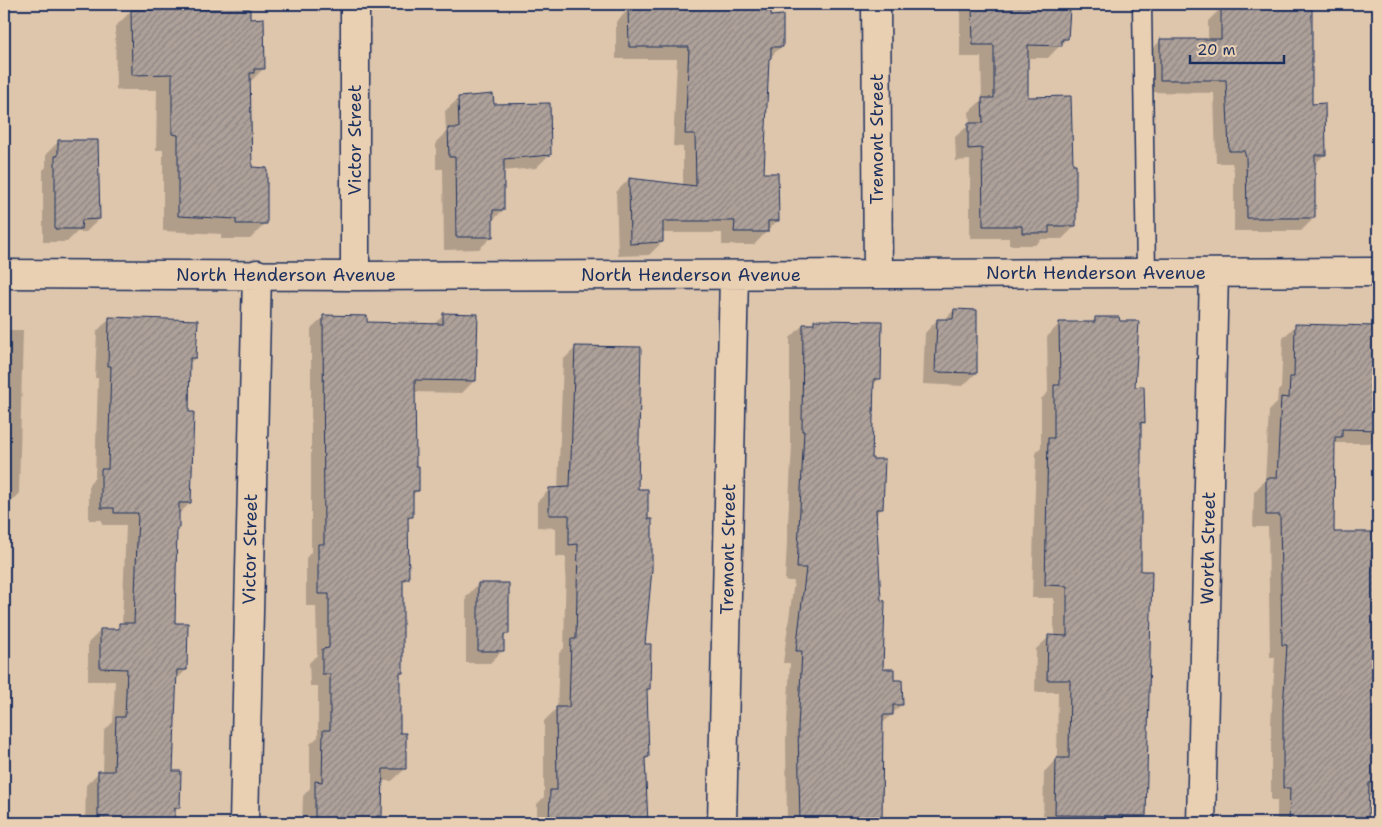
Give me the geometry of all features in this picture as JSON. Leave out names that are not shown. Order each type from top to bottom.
[{"type":"street","name":"Victor Street","points":[[355,4],[355,276]]},
{"type":"street","name":"Tremont Street","points":[[876,4],[878,274]]},
{"type":"street","name":"North Henderson Avenue","points":[[4,274],[355,276],[1378,272]]},
{"type":"street","name":"Worth Street","points":[[1201,823],[1214,273]]},
{"type":"street","name":"Victor Street","points":[[244,823],[257,274]]},
{"type":"street","name":"Tremont Street","points":[[722,823],[734,275]]},
{"type":"lane","points":[[1142,4],[1146,273]]},
{"type":"building","points":[[690,4],[771,4],[771,16],[783,15],[783,47],[771,47],[771,58],[769,59],[764,173],[778,173],[779,221],[768,221],[768,232],[734,232],[735,221],[663,221],[663,242],[630,244],[629,178],[696,186],[695,134],[685,134],[689,47],[629,47],[628,8],[690,8]]},
{"type":"building","points":[[972,4],[1062,4],[1062,9],[1070,9],[1068,39],[1062,39],[1062,46],[1028,45],[1028,97],[1071,96],[1073,164],[1076,164],[1076,226],[1049,226],[1049,233],[1022,233],[1022,226],[983,226],[982,148],[968,149],[968,123],[983,123],[982,98],[994,98],[994,45],[973,45]]},
{"type":"building","points":[[1312,6],[1312,104],[1325,103],[1326,155],[1315,155],[1315,218],[1247,218],[1246,157],[1244,151],[1229,151],[1226,80],[1160,80],[1160,39],[1221,39],[1221,7]]},
{"type":"building","points":[[250,9],[250,19],[264,18],[265,69],[254,69],[254,73],[250,73],[252,167],[267,168],[267,224],[236,224],[236,219],[178,216],[178,135],[172,134],[172,74],[132,75],[131,10]]},
{"type":"building","points":[[493,94],[494,104],[550,103],[551,155],[504,159],[504,210],[493,210],[493,237],[456,237],[455,157],[449,157],[448,128],[459,128],[458,97]]},
{"type":"building","points":[[58,140],[98,140],[100,219],[82,220],[81,229],[55,229],[55,156],[58,156]]},
{"type":"building","points":[[954,309],[977,310],[977,373],[935,372],[937,319],[953,319]]},
{"type":"building","points":[[443,313],[478,314],[476,381],[415,380],[416,466],[419,466],[419,491],[413,491],[413,517],[408,517],[409,579],[403,579],[403,673],[400,673],[400,733],[406,733],[406,769],[383,769],[382,816],[377,816],[376,823],[315,823],[315,781],[322,782],[323,730],[330,730],[330,674],[322,674],[322,649],[329,648],[329,594],[318,594],[318,544],[324,544],[323,315],[367,316],[367,322],[443,324]]},
{"type":"building","points":[[109,317],[198,320],[196,358],[190,358],[189,412],[194,412],[191,503],[179,503],[179,528],[177,528],[175,623],[188,623],[187,670],[177,670],[173,771],[181,771],[180,808],[175,808],[175,823],[98,823],[98,771],[114,771],[116,717],[125,717],[127,669],[100,668],[100,629],[119,629],[119,623],[134,623],[138,513],[114,513],[114,508],[101,508],[101,469],[108,469],[111,366],[108,366]]},
{"type":"building","points":[[1095,317],[1119,317],[1120,321],[1139,321],[1135,387],[1144,386],[1145,423],[1141,422],[1141,571],[1152,571],[1146,816],[1055,815],[1056,758],[1069,758],[1070,680],[1047,680],[1048,635],[1067,636],[1067,586],[1045,585],[1048,438],[1054,438],[1054,385],[1060,385],[1059,322],[1095,322]]},
{"type":"building","points":[[814,320],[882,321],[881,379],[874,379],[872,459],[885,459],[883,509],[876,509],[881,600],[885,601],[883,669],[894,669],[894,680],[902,680],[903,705],[893,705],[893,715],[883,715],[882,823],[800,823],[798,728],[802,651],[796,651],[806,568],[797,568],[804,431],[802,431],[803,324],[814,324]]},
{"type":"building","points":[[1295,324],[1376,326],[1375,379],[1378,379],[1378,430],[1342,429],[1342,437],[1335,437],[1334,532],[1378,532],[1378,783],[1369,783],[1368,823],[1289,823],[1290,788],[1283,788],[1283,709],[1287,645],[1282,645],[1280,515],[1266,515],[1266,478],[1277,478],[1281,397],[1289,398],[1290,377],[1294,377]]},
{"type":"building","points":[[575,346],[641,347],[638,489],[648,489],[648,519],[652,519],[652,569],[645,644],[651,644],[650,689],[647,689],[649,757],[645,758],[648,823],[549,823],[550,790],[557,790],[556,707],[569,707],[571,639],[576,639],[578,544],[569,545],[569,515],[549,515],[549,488],[570,487]]},
{"type":"building","points":[[478,583],[509,583],[509,634],[504,634],[504,651],[478,651]]}]
